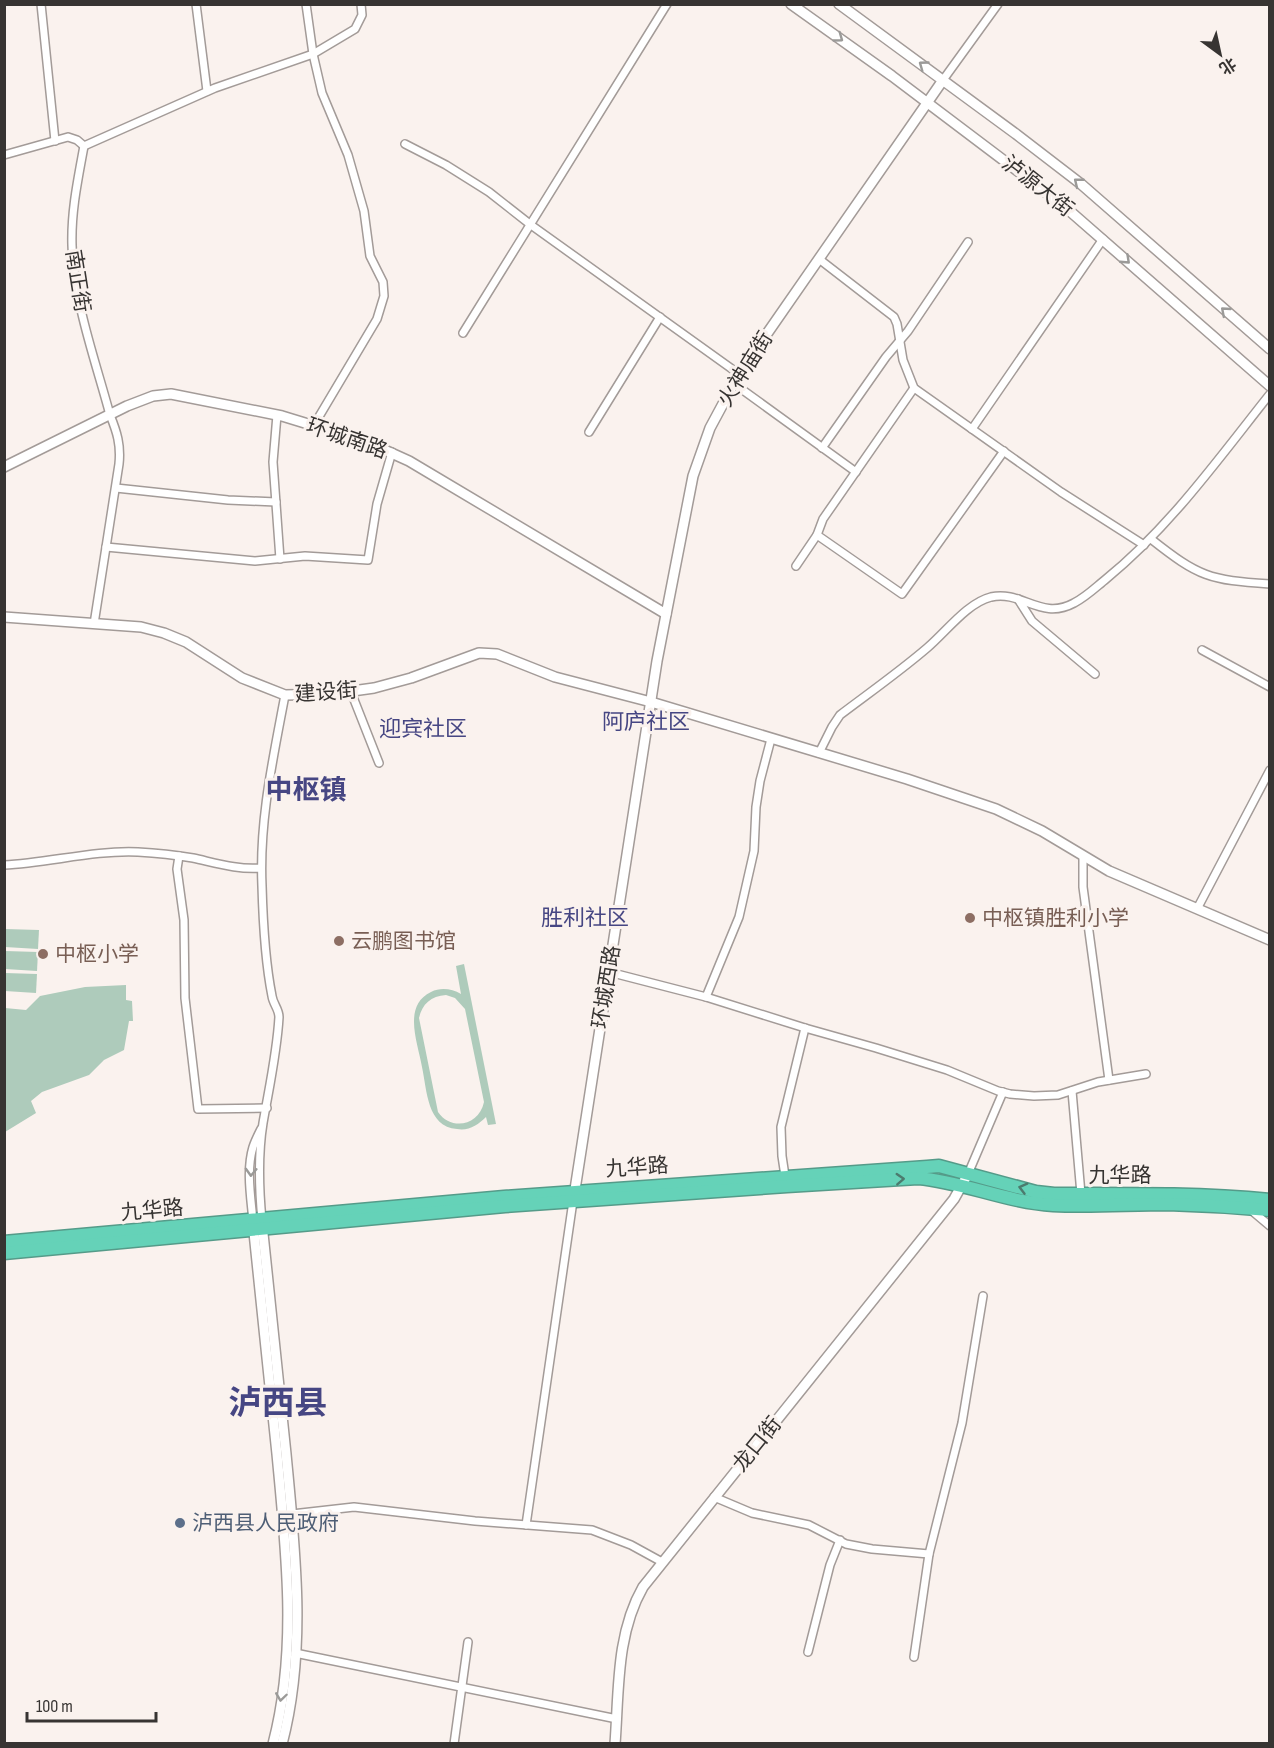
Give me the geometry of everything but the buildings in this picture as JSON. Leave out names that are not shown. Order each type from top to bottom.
[{"type":"highway","name":"九华路","points":[[574,1196],[785,1176],[939,1166],[1036,1192],[1054,1194],[1226,1196],[1269,1200]]},
{"type":"highway","name":"九华路","points":[[4,1252],[447,1202],[918,1178],[938,1180],[1015,1201],[1054,1205],[1168,1204],[1269,1210]]},
{"type":"highway","name":"九华路","points":[[4,1242],[258,1225]]},
{"type":"street","points":[[41,4],[55,141]]},
{"type":"street","points":[[196,4],[207,92]]},
{"type":"street","points":[[306,4],[313,54],[326,107],[351,166],[364,211],[370,256],[384,289],[377,319],[314,425]]},
{"type":"street","points":[[4,155],[68,137],[84,146],[207,92],[313,54],[355,29],[362,15],[361,4]]},
{"type":"street","points":[[463,333],[667,4]]},
{"type":"street","name":"泸源大街","points":[[791,4],[1032,180],[1103,239],[1269,386]]},
{"type":"street","name":"泸源大街","points":[[839,4],[1081,184],[1269,349]]},
{"type":"street","points":[[943,80],[998,4]]},
{"type":"street","name":"火神庙街","points":[[651,702],[693,476],[710,428],[739,374],[943,80]]},
{"type":"street","points":[[405,144],[466,177],[739,374]]},
{"type":"street","name":"南正街","points":[[84,146],[73,213],[73,259],[78,299],[110,415],[118,434],[120,448],[116,488],[94,624]]},
{"type":"street","points":[[972,429],[1103,239]]},
{"type":"street","points":[[822,448],[968,242]]},
{"type":"street","points":[[819,259],[890,312],[897,324],[905,368],[914,388],[1144,546]]},
{"type":"street","points":[[589,432],[660,317]]},
{"type":"street","points":[[733,383],[856,472]]},
{"type":"street","points":[[796,566],[817,535],[823,519],[914,388]]},
{"type":"street","name":"环城南路","points":[[4,467],[142,399],[171,394],[277,415],[368,441],[392,452],[448,483],[666,614]]},
{"type":"street","points":[[819,753],[840,715],[926,650],[971,606],[981,600],[1009,597],[1048,610],[1066,607],[1080,600],[1151,539],[1269,394]]},
{"type":"street","points":[[277,415],[273,462],[280,559]]},
{"type":"street","points":[[817,535],[902,594],[1004,451]]},
{"type":"street","points":[[106,547],[255,561],[305,556],[368,560],[378,504],[392,452]]},
{"type":"street","points":[[116,488],[228,500],[276,502]]},
{"type":"street","points":[[1151,539],[1181,563],[1206,576],[1228,581],[1269,584]]},
{"type":"street","points":[[1018,599],[1032,621],[1095,674]]},
{"type":"street","name":"建设街","points":[[4,617],[141,627],[170,635],[186,642],[242,678],[285,695],[309,696],[351,692],[411,678],[479,653],[488,652],[564,680],[651,702],[909,780],[996,810],[1042,831],[1109,871],[1269,940]]},
{"type":"street","points":[[1202,650],[1269,687]]},
{"type":"street","points":[[351,692],[379,763]]},
{"type":"street","points":[[273,1743],[280,1709],[286,1653],[288,1570],[258,1225],[263,1124],[279,1017],[272,999],[266,951],[261,868],[268,784],[285,695]]},
{"type":"street","name":"环城西路","points":[[574,1196],[651,702]]},
{"type":"street","points":[[706,997],[739,917],[754,851],[757,797],[771,739]]},
{"type":"street","points":[[1197,909],[1269,770]]},
{"type":"street","points":[[4,865],[41,863],[108,852],[155,853],[239,868],[261,868]]},
{"type":"street","points":[[179,856],[177,869],[184,920],[185,998],[198,1109],[267,1108]]},
{"type":"street","points":[[1083,856],[1083,887],[1109,1080]]},
{"type":"street","points":[[609,972],[706,997],[947,1070],[1003,1092],[1034,1096],[1058,1095],[1109,1080],[1146,1074]]},
{"type":"street","points":[[785,1176],[781,1127],[805,1028]]},
{"type":"street","points":[[1072,1091],[1081,1194]]},
{"type":"street","points":[[968,1174],[1003,1092]]},
{"type":"street","name":"龙口街","points":[[615,1743],[623,1642],[627,1620],[643,1587],[954,1199],[968,1174]]},
{"type":"street","points":[[526,1525],[574,1196]]},
{"type":"street","points":[[1250,1208],[1269,1226]]},
{"type":"street","points":[[258,1225],[292,1514],[297,1579],[295,1653],[282,1743]]},
{"type":"street","points":[[914,1657],[929,1554],[962,1423],[983,1296]]},
{"type":"street","points":[[714,1497],[752,1513],[809,1525],[840,1540],[872,1549],[929,1554]]},
{"type":"street","points":[[292,1514],[354,1507],[475,1521],[592,1530],[631,1545],[662,1562]]},
{"type":"street","points":[[808,1652],[830,1565],[840,1540]]},
{"type":"street","points":[[454,1743],[468,1642]]},
{"type":"street","points":[[295,1653],[617,1719]]},
{"type":"green space","points":[[5,929],[39,930],[38,949],[5,947]]},
{"type":"green space","points":[[5,951],[38,952],[37,971],[5,969]]},
{"type":"green space","points":[[464,964],[496,1124],[488,1125],[486,1117],[473,1127],[465,1129],[447,1127],[434,1115],[427,1096],[414,1026],[414,1016],[422,998],[431,992],[446,989],[461,994],[456,966]],"holes":[[[446,995],[455,998],[465,1009],[484,1102],[477,1116],[471,1121],[457,1124],[450,1122],[438,1112],[419,1018],[422,1009],[432,999]]]},
{"type":"green space","points":[[5,973],[37,974],[36,993],[5,991]]},
{"type":"green space","points":[[126,985],[126,1000],[132,1001],[133,1021],[129,1021],[124,1050],[104,1060],[89,1075],[42,1092],[31,1101],[36,1113],[5,1132],[5,1008],[26,1010],[40,996],[85,987]]},
{"type":"place","name":"中枢镇胜利小学","points":[[970,918]]},
{"type":"place","name":"云鹏图书馆","points":[[339,941]]},
{"type":"place","name":"中枢小学","points":[[43,954]]},
{"type":"place","name":"泸西县人民政府","points":[[180,1523]]},
{"type":"district","name":"阿庐社区","points":[[646,721]]},
{"type":"district","name":"迎宾社区","points":[[423,728]]},
{"type":"district","name":"中枢镇","points":[[306,790]]},
{"type":"district","name":"胜利社区","points":[[585,917]]},
{"type":"district","name":"泸西县","points":[[278,1402]]}]
